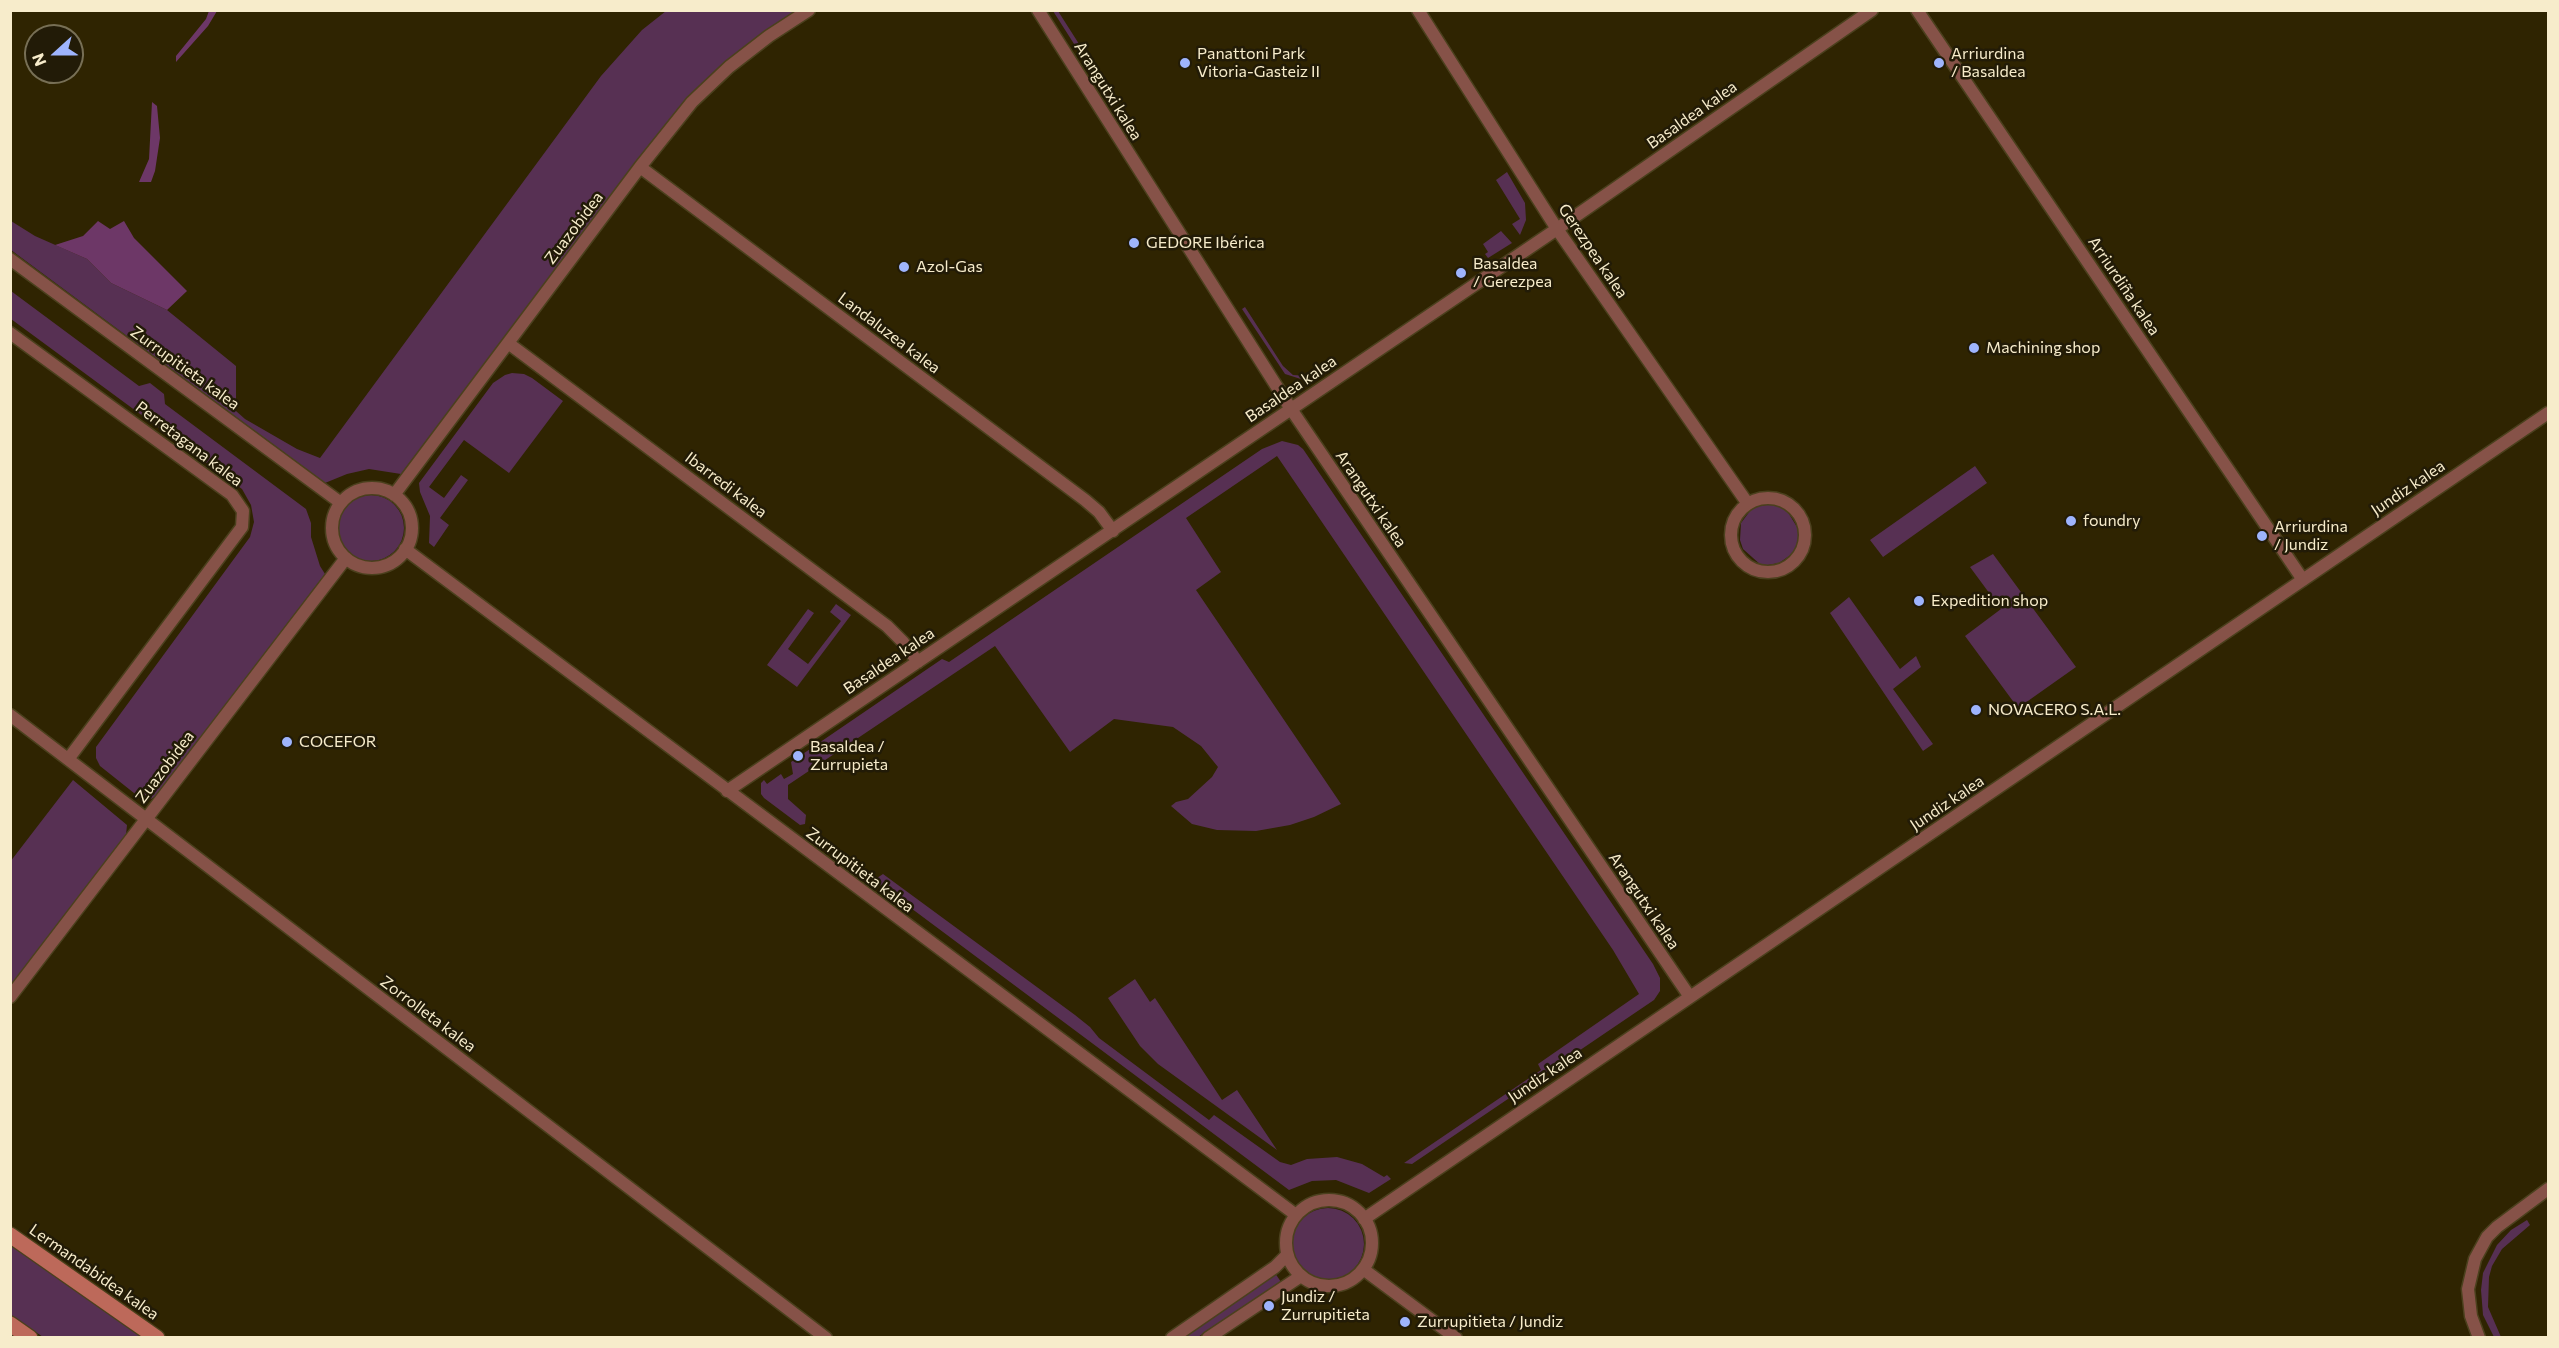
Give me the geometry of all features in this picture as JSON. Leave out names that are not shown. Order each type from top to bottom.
[{"type":"street","name":"Zuazobidea","points":[[394,495],[640,167],[692,102],[723,72],[769,36],[809,10]]},
{"type":"street","name":"Arangutxi kalea","points":[[1038,10],[1291,410],[1690,997]]},
{"type":"street","name":"Gerezpea kalea","points":[[1418,10],[1557,229],[1748,504]]},
{"type":"street","name":"Basaldea kalea","points":[[727,791],[1557,229],[1872,10]]},
{"type":"street","name":"Arriurdiña kalea","points":[[1917,10],[2303,580]]},
{"type":"street","name":"Landaluzea kalea","points":[[640,167],[1085,500],[1099,512],[1113,531]]},
{"type":"street","name":"Zurrupitieta kalea","points":[[10,260],[341,503]]},
{"type":"street","name":"Perretagana kalea","points":[[10,333],[232,495],[243,512],[242,527],[69,759]]},
{"type":"street","name":"Ibarredi kalea","points":[[508,343],[887,626],[918,662]]},
{"type":"street","name":"Jundiz kalea","points":[[1364,1219],[2548,413]]},
{"type":"street","points":[[366,488],[376,488],[394,495],[402,502],[410,520],[411,530],[405,549],[399,557],[382,566],[363,567],[346,558],[338,549],[333,537],[334,513],[341,503],[348,496],[366,488]]},
{"type":"street","points":[[1760,498],[1774,498],[1787,502],[1800,517],[1806,537],[1795,561],[1783,569],[1770,572],[1756,570],[1736,553],[1732,540],[1732,526],[1738,513],[1748,504],[1760,498]]},
{"type":"street","name":"Zurrupitieta kalea","points":[[405,549],[1296,1215]]},
{"type":"street","name":"Zuazobidea","points":[[10,997],[346,558]]},
{"type":"street","name":"Zorrolleta kalea","points":[[10,716],[826,1338]]},
{"type":"street","points":[[2480,1338],[2471,1316],[2469,1296],[2470,1274],[2475,1259],[2487,1237],[2497,1227],[2548,1190]]},
{"type":"street","points":[[1331,1200],[1350,1205],[1364,1219],[1371,1238],[1368,1259],[1356,1276],[1339,1285],[1319,1285],[1301,1276],[1287,1255],[1287,1234],[1296,1215],[1312,1203],[1331,1200]]},
{"type":"street","name":"Lermandabidea kalea","points":[[10,1235],[157,1338]]},
{"type":"street","points":[[1172,1338],[1275,1267],[1287,1255]]},
{"type":"street","points":[[1363,1269],[1456,1338]]},
{"type":"street","points":[[1208,1338],[1301,1276]]},
{"type":"street","points":[[10,1324],[25,1336]]},
{"type":"shaded area","points":[[209,11],[217,11],[208,26],[176,62],[176,56],[206,19]]},
{"type":"shaded area","points":[[666,11],[798,11],[730,59],[675,113],[401,474],[369,469],[347,474],[325,483],[11,250],[11,221],[35,236],[87,259],[111,283],[167,310],[236,366],[236,411],[245,419],[297,449],[320,458],[601,76],[642,30]]},
{"type":"shaded area","points":[[1053,11],[1058,11],[1109,91],[1106,94]]},
{"type":"shaded area","points":[[152,102],[157,106],[160,138],[155,171],[151,182],[139,182],[149,159]]},
{"type":"shaded area","points":[[1507,172],[1525,203],[1526,220],[1520,235],[1512,224],[1520,219],[1496,180]]},
{"type":"shaded area","points":[[98,221],[110,229],[124,221],[134,238],[187,291],[167,310],[111,283],[87,259],[55,245],[83,236]]},
{"type":"shaded area","points":[[1501,231],[1512,243],[1488,258],[1485,254],[1488,252],[1483,244]]},
{"type":"shaded area","points":[[11,291],[139,386],[150,383],[164,394],[165,404],[306,509],[311,523],[311,537],[320,566],[325,574],[156,796],[144,801],[100,766],[96,758],[96,747],[250,537],[254,522],[251,505],[242,489],[11,319]]},
{"type":"shaded area","points":[[1245,307],[1283,366],[1293,375],[1307,376],[1326,363],[1329,366],[1304,380],[1285,374],[1242,309]]},
{"type":"shaded area","points":[[512,373],[524,374],[532,378],[563,401],[509,473],[464,440],[429,487],[444,498],[461,475],[468,480],[440,518],[449,525],[434,547],[429,543],[430,516],[420,492],[419,483],[493,383]]},
{"type":"shaded area","points":[[1282,441],[1298,445],[1303,449],[1653,964],[1660,978],[1660,991],[1654,1000],[1412,1164],[1404,1163],[1541,1070],[1538,1064],[1639,994],[1613,950],[1277,456],[1186,518],[1221,572],[1196,590],[1341,804],[1290,825],[1256,831],[1217,830],[1192,824],[1171,806],[1188,799],[1212,777],[1218,767],[1201,746],[1173,727],[1114,719],[1070,752],[995,646],[788,785],[788,799],[806,815],[805,824],[800,825],[761,794],[761,783],[764,780],[767,784],[781,774],[784,779],[793,774],[791,762],[942,659],[949,662],[1262,449]]},
{"type":"shaded area","points":[[1975,466],[1987,483],[1883,557],[1870,540]]},
{"type":"shaded area","points":[[371,495],[384,497],[399,510],[404,528],[402,541],[389,556],[371,561],[358,559],[343,546],[338,528],[340,515],[353,500]]},
{"type":"shaded area","points":[[1772,504],[1786,509],[1800,532],[1799,543],[1792,554],[1779,563],[1762,566],[1743,549],[1740,540],[1741,523],[1753,507]]},
{"type":"shaded area","points":[[1993,554],[2076,667],[2018,708],[1965,636],[2001,609],[1970,567]]},
{"type":"shaded area","points":[[1849,597],[1900,669],[1916,656],[1921,667],[1893,689],[1933,744],[1923,751],[1830,613]]},
{"type":"shaded area","points":[[836,604],[851,615],[797,687],[767,665],[808,609],[814,613],[788,649],[808,664],[841,621],[830,612]]},
{"type":"shaded area","points":[[73,780],[127,825],[126,835],[10,987],[10,862]]},
{"type":"shaded area","points":[[883,874],[1075,1015],[1099,1038],[1209,1120],[1214,1115],[1280,1162],[1291,1165],[1307,1159],[1337,1157],[1362,1164],[1391,1179],[1369,1193],[1336,1180],[1312,1181],[1289,1190],[880,885],[877,878]]},
{"type":"shaded area","points":[[1135,979],[1150,1002],[1155,998],[1222,1100],[1237,1090],[1277,1150],[1158,1064],[1140,1046],[1108,998]]},
{"type":"shaded area","points":[[1335,1208],[1354,1218],[1362,1230],[1364,1244],[1362,1258],[1354,1270],[1342,1278],[1321,1280],[1302,1270],[1294,1258],[1292,1237],[1302,1218],[1314,1210]]},
{"type":"shaded area","points":[[2527,1220],[2530,1225],[2502,1249],[2492,1266],[2489,1277],[2488,1307],[2501,1337],[2494,1337],[2483,1315],[2481,1290],[2483,1273],[2497,1245],[2511,1230]]},
{"type":"shaded area","points":[[10,1241],[149,1337],[43,1337],[11,1315]]},
{"type":"shaded area","points":[[1275,1273],[1281,1282],[1198,1337],[1180,1338]]},
{"type":"place","name":"Panattoni Park Vitoria-Gasteiz II","points":[[1185,63]]},
{"type":"place","name":"Arriurdina / Basaldea","points":[[1939,63]]},
{"type":"place","name":"GEDORE Ibérica","points":[[1134,243]]},
{"type":"place","name":"Azol-Gas","points":[[904,267]]},
{"type":"place","name":"Basaldea / Gerezpea","points":[[1461,273]]},
{"type":"place","name":"Machining shop","points":[[1974,348]]},
{"type":"place","name":"foundry","points":[[2071,521]]},
{"type":"place","name":"Arriurdina / Jundiz","points":[[2262,536]]},
{"type":"place","name":"Expedition shop","points":[[1919,601]]},
{"type":"place","name":"NOVACERO S.A.L.","points":[[1976,710]]},
{"type":"place","name":"COCEFOR","points":[[287,742]]},
{"type":"place","name":"Basaldea / Zurrupieta","points":[[798,756]]},
{"type":"place","name":"Jundiz / Zurrupitieta","points":[[1269,1306]]},
{"type":"place","name":"Zurrupitieta / Jundiz","points":[[1405,1322]]}]
